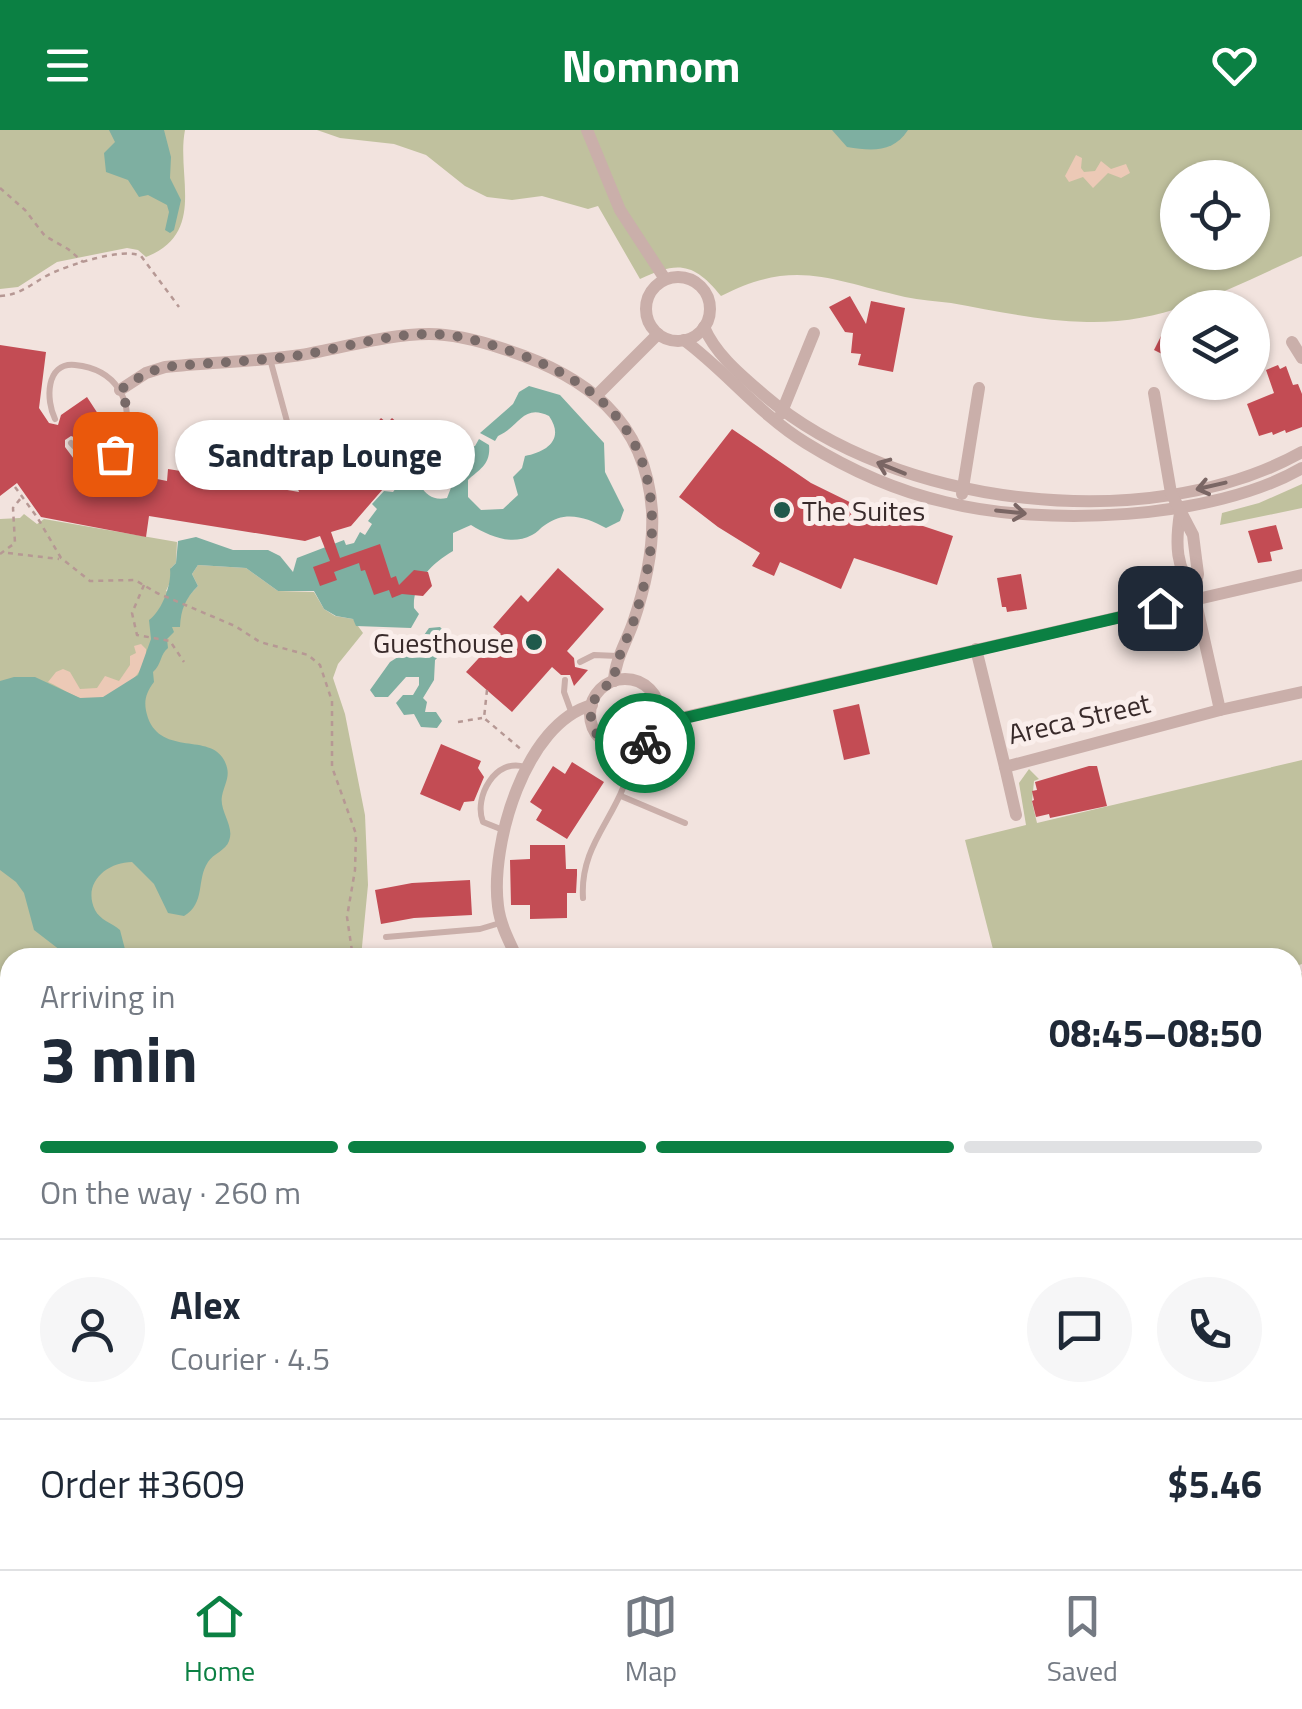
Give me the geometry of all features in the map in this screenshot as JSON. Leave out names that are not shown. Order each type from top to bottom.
[{"type":"street","points":[[587,130],[620,210],[664,279]]},
{"type":"street","points":[[684,340],[704,327],[710,307],[702,288],[685,277],[664,279],[655,285],[646,304],[646,316],[658,334],[666,339],[684,340],[780,417],[870,460],[920,479],[963,489],[1070,500],[1170,494],[1239,479],[1302,452]]},
{"type":"street","points":[[704,327],[716,349],[810,445],[872,477],[960,505],[1064,516],[1180,510],[1248,492],[1302,468]]},
{"type":"street","points":[[780,417],[814,333]]},
{"type":"street","points":[[120,390],[146,373],[165,367],[270,358],[412,334],[440,334],[494,346],[560,370],[597,394],[614,411],[636,446],[652,506],[652,540],[641,595],[614,681]]},
{"type":"street","points":[[597,394],[658,334]]},
{"type":"street","points":[[1292,342],[1302,358]]},
{"type":"street","points":[[960,505],[979,388]]},
{"type":"street","points":[[1154,394],[1170,494],[1180,510],[1176,537],[1182,577],[1195,597],[1220,710]]},
{"type":"street","points":[[659,724],[1302,575]]},
{"type":"street","name":"Areca Street","points":[[976,649],[1005,767],[1302,692]]},
{"type":"street","points":[[635,680],[653,692],[660,712],[659,724],[650,740],[631,748],[614,747],[597,735],[592,726],[592,705],[604,686],[614,681],[635,680]]},
{"type":"street","points":[[512,948],[501,923],[496,880],[513,796],[529,763],[572,714],[592,705]]},
{"type":"street","points":[[1005,767],[1016,814]]},
{"type":"lane","points":[[270,358],[288,425]]},
{"type":"lane","points":[[54,419],[49,403],[50,384],[58,370],[67,365],[107,377],[120,390],[128,412],[122,442],[115,454],[103,459],[84,456],[71,443]]},
{"type":"lane","points":[[288,466],[278,462],[271,448],[276,432],[288,425],[301,423],[313,428],[319,439],[316,452]]},
{"type":"lane","points":[[580,662],[590,656],[619,656]]},
{"type":"lane","points":[[565,680],[564,692],[572,714]]},
{"type":"lane","points":[[583,898],[585,860],[620,796],[631,748]]},
{"type":"lane","points":[[504,830],[484,822],[480,813],[490,780],[500,768],[529,763]]},
{"type":"lane","points":[[620,796],[684,823]]},
{"type":"lane","points":[[386,937],[480,929],[501,923]]},
{"type":"path","points":[[0,188],[25,210],[45,236],[68,248],[83,262]]},
{"type":"path","points":[[0,296],[26,290],[53,272],[83,262],[138,253],[180,307]]},
{"type":"path","points":[[14,487],[62,558],[90,581],[124,578],[144,584],[268,645],[315,659],[324,674],[334,714],[332,767],[356,834],[347,917],[351,948]]},
{"type":"path","points":[[0,554],[15,543],[13,508],[22,497]]},
{"type":"path","points":[[7,552],[12,556],[62,558]]},
{"type":"path","points":[[144,584],[132,613],[134,628],[139,636],[170,641],[184,662]]},
{"type":"path","points":[[484,718],[487,690]]},
{"type":"path","points":[[458,722],[484,718]]},
{"type":"path","points":[[484,718],[529,763]]},
{"type":"green space","points":[[0,130],[185,130],[185,202],[177,234],[165,247],[146,257],[127,248],[57,262],[18,287],[0,289]]},
{"type":"green space","points":[[317,130],[1302,130],[1302,256],[1225,290],[1160,290],[1160,313],[1116,321],[1036,318],[905,297],[813,276],[770,278],[721,296],[702,276],[684,268],[664,269],[640,279],[598,206],[588,209],[542,196],[512,200],[487,197],[465,186],[426,155],[394,144],[340,138]]},
{"type":"green space","points":[[1302,484],[1302,508],[1220,525],[1222,513],[1259,503]]},
{"type":"green space","points":[[24,514],[37,524],[44,519],[177,542],[176,563],[171,568],[166,591],[185,600],[198,586],[192,574],[198,565],[246,568],[278,591],[314,592],[324,609],[335,616],[353,619],[363,633],[338,664],[333,678],[345,714],[365,815],[368,885],[362,948],[0,948],[0,519],[20,518]]},
{"type":"green space","points":[[1302,760],[1302,948],[993,948],[965,840],[1026,825],[1019,783],[1029,769],[1039,779],[1034,781],[1032,802],[1037,823]]},
{"type":"sand","points":[[1076,155],[1082,158],[1084,172],[1095,171],[1101,161],[1111,169],[1126,164],[1130,173],[1121,178],[1108,173],[1093,188],[1083,177],[1069,182],[1065,176]]},
{"type":"sand","points":[[141,644],[146,649],[141,669],[126,686],[106,697],[80,698],[48,682],[63,669],[70,672],[80,689],[97,688],[105,676],[119,681],[130,665],[130,656],[136,653],[134,646]]},
{"type":"water","points":[[109,130],[164,130],[171,157],[170,178],[181,200],[170,233],[165,230],[167,205],[148,195],[139,197],[128,180],[106,172],[104,153],[115,142]]},
{"type":"water","points":[[832,130],[908,130],[889,147],[873,149],[847,147]]},
{"type":"water","points":[[529,386],[560,395],[604,443],[605,472],[624,510],[620,521],[606,528],[568,516],[516,540],[493,536],[471,525],[453,533],[453,551],[431,568],[416,590],[414,608],[419,614],[411,628],[356,626],[353,619],[324,609],[314,591],[278,591],[246,568],[198,565],[192,574],[198,586],[184,605],[180,627],[172,627],[168,648],[153,672],[146,708],[155,730],[164,737],[208,747],[224,760],[228,774],[222,802],[229,841],[208,862],[195,905],[184,916],[168,913],[154,884],[132,862],[114,866],[99,876],[92,891],[95,910],[120,930],[125,948],[57,948],[34,930],[24,893],[0,870],[0,681],[35,677],[80,698],[103,697],[138,675],[151,639],[149,620],[165,598],[178,541],[196,537],[233,550],[268,550],[280,556],[293,572],[297,558],[344,540],[346,545],[354,543],[360,532],[365,535],[372,524],[368,521],[377,509],[372,504],[384,491],[393,492],[402,480],[397,476],[411,465],[427,494],[447,498],[466,449],[475,446],[479,439],[489,445],[488,457],[468,480],[468,497],[481,510],[503,509],[518,495],[513,477],[522,468],[525,456],[546,448],[555,431],[549,416],[533,412],[495,441],[480,433],[513,404],[519,392]]},
{"type":"water","points":[[440,627],[449,636],[450,645],[435,660],[434,680],[423,698],[427,702],[425,712],[436,712],[442,721],[437,728],[421,727],[414,714],[404,715],[396,703],[403,695],[413,695],[419,677],[406,677],[388,697],[375,697],[370,690],[390,662],[417,645],[429,628]]},
{"type":"building","points":[[850,296],[866,324],[871,301],[905,308],[893,372],[858,365],[861,354],[851,353],[853,333],[845,332],[829,307]]},
{"type":"building","points":[[0,345],[46,352],[39,408],[49,423],[58,425],[61,415],[87,397],[102,420],[76,438],[65,440],[65,447],[77,463],[167,481],[168,469],[206,475],[207,466],[254,473],[252,484],[299,492],[292,472],[295,464],[286,454],[310,446],[310,455],[317,459],[325,483],[381,418],[387,423],[392,418],[418,441],[412,449],[415,452],[351,526],[331,532],[340,558],[380,544],[391,578],[396,576],[399,585],[414,570],[428,572],[432,586],[423,596],[402,594],[392,598],[389,590],[374,595],[359,563],[334,572],[337,580],[320,586],[313,567],[330,561],[320,536],[305,541],[149,516],[146,537],[41,517],[17,483],[0,496]]},
{"type":"building","points":[[1286,366],[1293,385],[1298,384],[1302,394],[1302,427],[1259,436],[1247,404],[1270,400],[1274,393],[1270,368]]},
{"type":"building","name":"The Suites","points":[[732,429],[811,483],[870,512],[872,509],[953,536],[937,585],[854,558],[841,589],[780,562],[774,576],[752,566],[760,553],[679,497]]},
{"type":"building","points":[[1276,525],[1283,549],[1270,552],[1272,561],[1258,563],[1248,531]]},
{"type":"building","name":"Guesthouse","points":[[558,568],[604,609],[567,651],[574,658],[575,667],[588,670],[574,686],[570,675],[561,675],[552,667],[512,712],[466,672],[501,634],[493,627],[521,595],[528,602]]},
{"type":"building","points":[[1021,574],[1027,609],[1007,612],[1002,607],[997,578]]},
{"type":"building","points":[[859,704],[870,754],[844,760],[833,710]]},
{"type":"building","points":[[441,744],[481,761],[478,768],[484,777],[474,801],[464,802],[460,811],[420,794]]},
{"type":"building","points":[[572,762],[604,782],[567,839],[536,820],[542,810],[530,802],[553,766],[565,774]]},
{"type":"building","points":[[1097,766],[1107,806],[1050,818],[1049,814],[1036,817],[1032,801],[1032,791],[1037,790],[1035,782]]},
{"type":"building","points":[[530,845],[565,845],[566,869],[577,869],[576,893],[567,893],[567,918],[530,919],[530,905],[511,905],[510,860],[530,859]]},
{"type":"building","points":[[470,880],[472,915],[381,924],[375,890],[412,883]]},
{"type":"way so far","points":[[115,454],[122,442],[128,412],[120,390],[146,373],[165,367],[299,355],[412,334],[440,334],[494,346],[560,370],[597,394],[614,411],[636,446],[650,490],[652,540],[641,595],[614,681],[597,694],[590,716],[597,735],[614,747],[624,750],[645,743]]},
{"type":"place","name":"Sandtrap Lounge","points":[[115,454]]},
{"type":"place","name":"The Suites","points":[[782,510]]},
{"type":"place","name":"Guesthouse","points":[[534,642]]},
{"type":"route","points":[[645,743],[659,724],[1160,608]]}]
